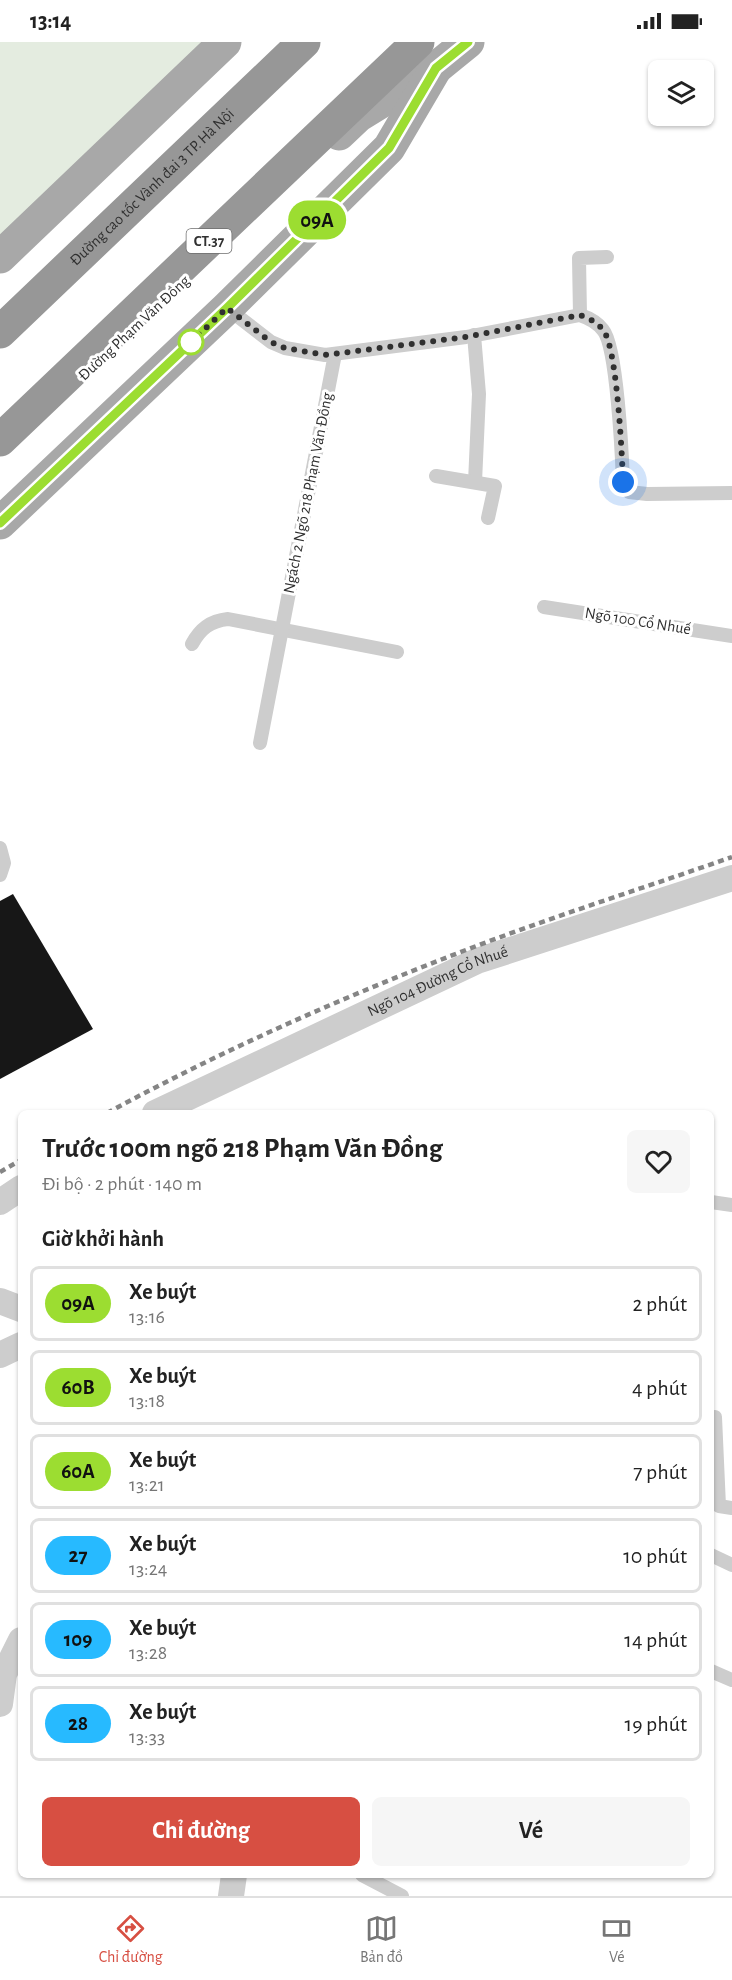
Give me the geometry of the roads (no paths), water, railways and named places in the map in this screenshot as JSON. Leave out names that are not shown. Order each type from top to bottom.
[{"type":"highway","name":"Đường cao tốc Vành đai 3 TP. Hà Nội","points":[[0,332],[304,42]]},
{"type":"highway","name":"CT.37","points":[[0,440],[427,55]]},
{"type":"main road","points":[[0,257],[225,42]]},
{"type":"main road","points":[[0,324],[290,42]]},
{"type":"main road","name":"Đường Phạm Văn Đồng","points":[[0,454],[357,116],[427,55],[468,42]]},
{"type":"main road","name":"Đường Phạm Văn Đồng","points":[[0,524],[227,308],[389,148],[427,55]]},
{"type":"street","name":"Ngõ 104 Đường Cổ Nhuế","points":[[161,1110],[477,961],[732,878]]},
{"type":"street","points":[[0,1202],[18,1190]]},
{"type":"street","points":[[0,1301],[18,1308]]},
{"type":"street","points":[[0,1355],[18,1346]]},
{"type":"street","points":[[0,1704],[4,1674],[18,1646]]},
{"type":"street","points":[[231,1896],[234,1878]]},
{"type":"lane","points":[[580,315],[579,258],[607,257]]},
{"type":"lane","points":[[227,308],[271,342],[285,348],[325,355],[474,335],[580,315],[591,319],[605,331],[613,366],[623,482],[629,492],[647,494],[732,493]]},
{"type":"lane","points":[[474,335],[480,404],[475,483]]},
{"type":"lane","name":"Ngách 2 Ngõ 218 Phạm Văn Đồng","points":[[260,743],[336,354]]},
{"type":"lane","points":[[436,476],[495,486],[488,518]]},
{"type":"lane","name":"Ngõ 100 Cổ Nhuế","points":[[544,607],[732,636]]},
{"type":"lane","points":[[192,644],[201,630],[220,620],[397,652]]},
{"type":"lane","points":[[0,848],[4,863],[0,875]]},
{"type":"lane","points":[[714,1202],[732,1204]]},
{"type":"lane","points":[[715,1417],[721,1506]]},
{"type":"lane","points":[[714,1557],[732,1565]]},
{"type":"lane","points":[[714,1676],[732,1680]]},
{"type":"lane","points":[[368,1878],[402,1896]]},
{"type":"railway","points":[[113,1110],[239,1046],[374,986],[532,925],[732,857]]},
{"type":"railway","points":[[0,1172],[18,1162]]}]
